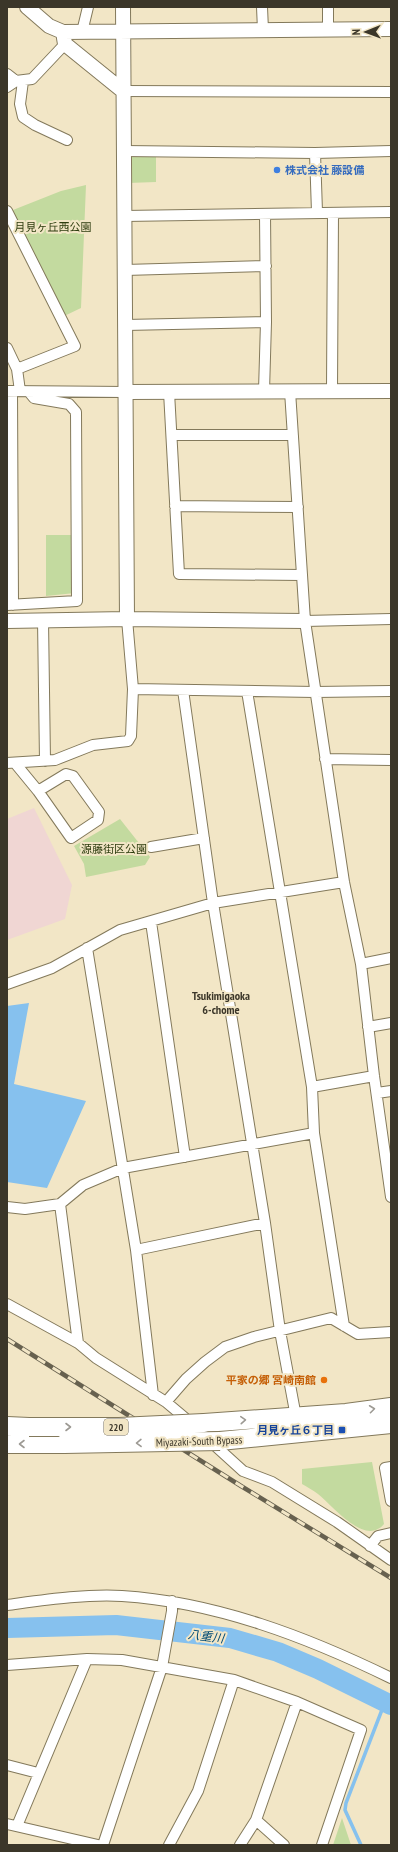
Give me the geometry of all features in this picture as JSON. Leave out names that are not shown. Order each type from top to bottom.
[{"type":"highway","name":"Miyazaki-South Bypass","points":[[7,1426],[126,1426],[204,1423],[296,1417],[391,1407]]},
{"type":"highway","name":"Miyazaki-South Bypass","points":[[7,1444],[220,1442],[391,1424]]},
{"type":"street","points":[[27,7],[124,91],[391,92]]},
{"type":"street","points":[[82,32],[88,7]]},
{"type":"street","points":[[11,763],[55,760],[93,745],[128,741],[131,736],[133,689],[127,619],[123,7]]},
{"type":"street","points":[[262,7],[263,30]]},
{"type":"street","points":[[328,7],[328,29]]},
{"type":"street","points":[[7,87],[19,81],[32,79],[64,38],[82,32],[391,29]]},
{"type":"street","points":[[7,74],[19,81]]},
{"type":"street","points":[[19,81],[20,104],[23,117],[35,126],[67,140]]},
{"type":"street","points":[[124,151],[315,153],[391,151]]},
{"type":"street","points":[[315,153],[317,212]]},
{"type":"street","points":[[7,211],[75,346],[17,369]]},
{"type":"street","points":[[124,216],[391,212]]},
{"type":"street","points":[[332,391],[333,213]]},
{"type":"street","points":[[264,391],[266,322],[265,214]]},
{"type":"street","points":[[125,270],[266,266]]},
{"type":"street","points":[[125,325],[266,322]]},
{"type":"street","points":[[7,348],[17,369],[10,605],[77,601],[76,412],[70,404],[34,398],[17,391]]},
{"type":"street","points":[[17,391],[391,391]]},
{"type":"street","points":[[169,392],[179,574],[302,575]]},
{"type":"street","points":[[290,392],[305,621],[344,882],[361,964],[376,1093],[388,1158],[391,1197]]},
{"type":"street","points":[[172,435],[293,435]]},
{"type":"street","points":[[175,506],[298,508]]},
{"type":"street","points":[[7,621],[127,619],[305,621],[391,619]]},
{"type":"street","points":[[44,620],[45,761]]},
{"type":"street","points":[[133,689],[316,692],[391,691]]},
{"type":"street","points":[[183,690],[213,903],[265,1223],[280,1331],[296,1417]]},
{"type":"street","points":[[247,691],[312,1087],[314,1133],[344,1326]]},
{"type":"street","points":[[325,759],[391,760]]},
{"type":"street","points":[[11,763],[38,791],[71,838],[98,820],[99,812],[73,776],[66,774],[38,791]]},
{"type":"street","points":[[151,847],[204,838]]},
{"type":"street","points":[[7,984],[52,968],[120,930],[213,903],[344,882]]},
{"type":"street","points":[[151,922],[185,1157]]},
{"type":"street","points":[[87,948],[136,1250],[153,1395]]},
{"type":"street","points":[[361,964],[391,958]]},
{"type":"street","points":[[368,1027],[391,1023]]},
{"type":"street","points":[[312,1087],[374,1076]]},
{"type":"street","points":[[376,1093],[391,1091]]},
{"type":"street","points":[[7,1207],[25,1208],[60,1204],[83,1185],[122,1168],[314,1133]]},
{"type":"street","points":[[60,1204],[78,1343]]},
{"type":"street","points":[[136,1250],[265,1223]]},
{"type":"street","points":[[7,1304],[78,1343],[96,1358],[166,1402],[243,1471],[272,1482],[337,1522],[391,1560]]},
{"type":"street","points":[[166,1402],[186,1379],[225,1347],[331,1318],[358,1334],[391,1332]]},
{"type":"street","points":[[391,1467],[385,1468],[391,1501]]},
{"type":"street","points":[[370,1546],[378,1536],[391,1533]]},
{"type":"street","points":[[7,1604],[121,1596],[172,1601],[263,1625],[315,1644],[391,1678]]},
{"type":"street","points":[[103,1845],[163,1662],[172,1612],[172,1601]]},
{"type":"street","points":[[87,1659],[38,1773],[12,1825],[98,1845]]},
{"type":"street","points":[[7,1665],[87,1659],[163,1662],[234,1680],[297,1702],[362,1730],[322,1845]]},
{"type":"street","points":[[169,1845],[198,1790],[234,1680]]},
{"type":"street","points":[[240,1845],[256,1820],[297,1702]]},
{"type":"street","points":[[7,1764],[38,1773]]},
{"type":"street","points":[[256,1820],[284,1845]]},
{"type":"shaded area","points":[[34,808],[72,885],[65,919],[7,940],[7,819]]},
{"type":"green space","points":[[156,156],[156,182],[128,183],[128,157]]},
{"type":"green space","name":"月見ヶ丘西公園","points":[[86,185],[81,308],[60,318],[13,210],[61,191]]},
{"type":"green space","points":[[46,535],[74,535],[75,593],[46,596]]},
{"type":"green space","name":"源藤街区公園","points":[[120,819],[150,857],[145,865],[86,877],[84,864],[74,846]]},
{"type":"green space","points":[[372,1462],[384,1524],[376,1530],[368,1531],[359,1528],[340,1515],[318,1494],[302,1484],[302,1469]]},
{"type":"green space","points":[[342,1818],[351,1845],[333,1845]]},
{"type":"water","points":[[29,1003],[14,1084],[86,1101],[47,1188],[7,1182],[7,1006]]},
{"type":"waterway","name":"八重川","points":[[7,1628],[116,1625],[230,1638],[278,1652],[318,1669],[391,1705]]},
{"type":"waterway","points":[[361,1845],[345,1810],[346,1803],[385,1702]]},
{"type":"railway","points":[[7,1339],[391,1578]]},
{"type":"place","name":"株式会社 藤設備","points":[[277,170]]},
{"type":"place","name":"平家の郷 宮崎南館","points":[[324,1380]]},
{"type":"place","name":"月見ヶ丘６丁目","points":[[342,1430]]},
{"type":"district","name":"Tsukimigaoka 6-chome","points":[[221,1002]]}]
